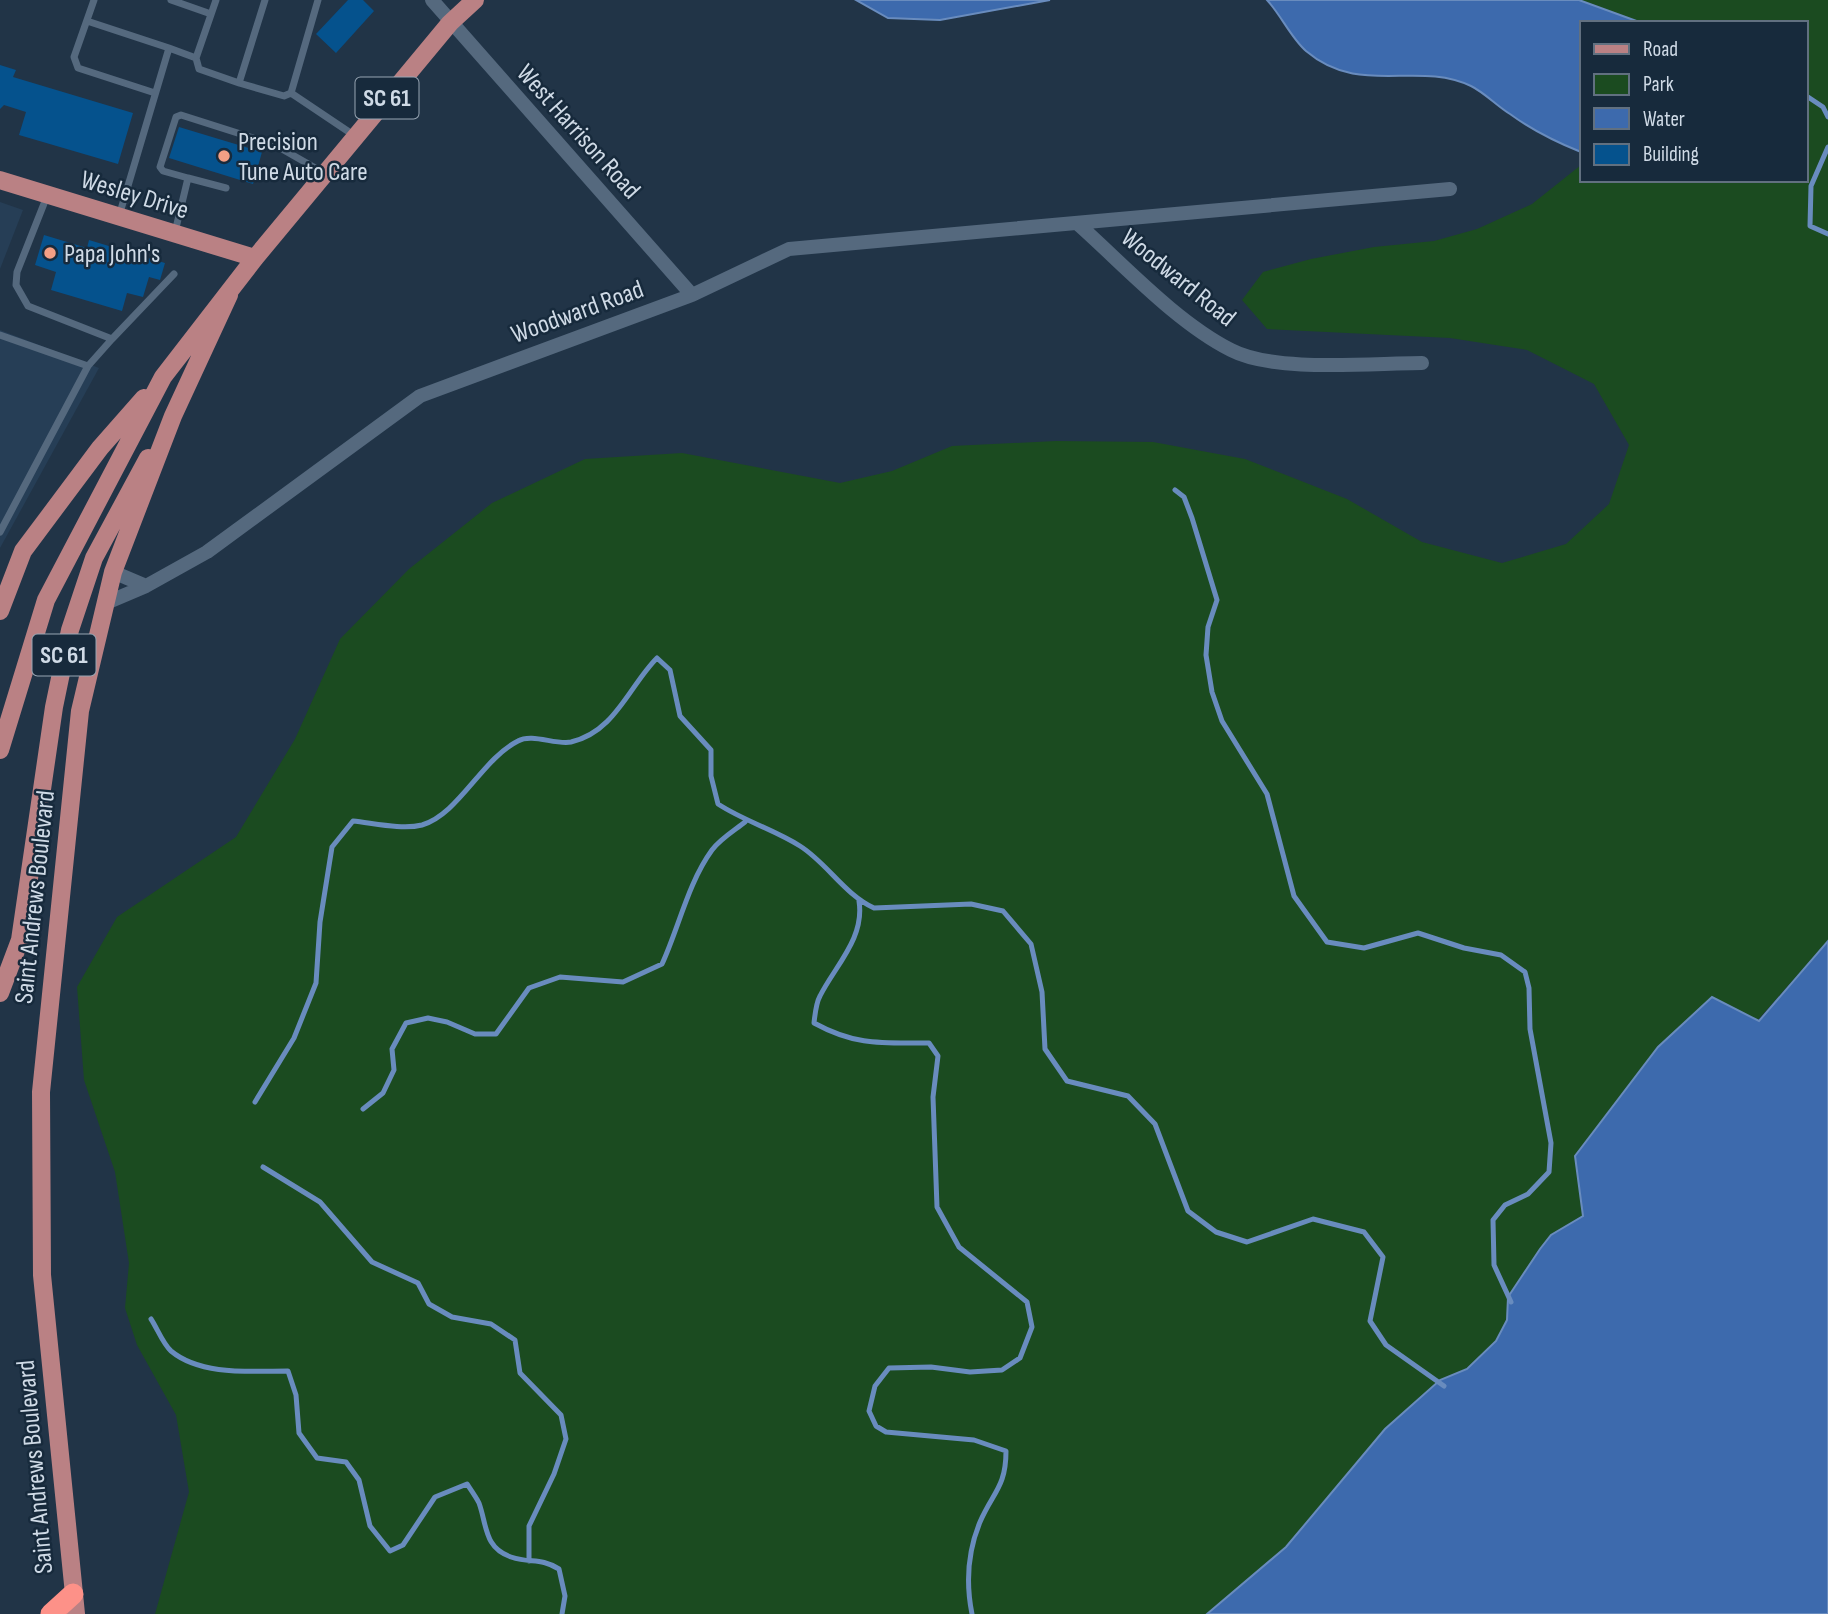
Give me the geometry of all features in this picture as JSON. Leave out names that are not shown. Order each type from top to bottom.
[{"type":"highway","points":[[51,1614],[74,1604]]},
{"type":"main road","name":"Saint Andrews Boulevard","points":[[0,750],[46,600],[163,377],[255,258],[450,23],[475,0]]},
{"type":"main road","name":"Wesley Drive","points":[[0,180],[255,258]]},
{"type":"main road","name":"Saint Andrews Boulevard","points":[[74,1604],[42,1275],[41,1092],[80,711],[113,572],[173,416],[229,295]]},
{"type":"main road","name":"SC 61","points":[[0,611],[23,551],[100,447],[163,377]]},
{"type":"main road","name":"SC 61","points":[[0,993],[20,940],[54,708],[78,606],[94,558],[121,503],[173,416]]},
{"type":"street","name":"West Harrison Road","points":[[432,0],[692,295]]},
{"type":"street","name":"Woodward Road","points":[[106,603],[146,586],[207,552],[420,396],[692,295],[789,249],[1450,189]]},
{"type":"street","name":"Woodward Road","points":[[1078,224],[1180,315],[1231,351],[1286,363],[1422,363]]},
{"type":"street","points":[[113,572],[146,586]]},
{"type":"lane","points":[[94,0],[74,57],[78,68],[155,93]]},
{"type":"lane","points":[[171,0],[211,13]]},
{"type":"lane","points":[[216,0],[196,58],[199,69],[284,96],[291,93]]},
{"type":"lane","points":[[239,83],[265,0]]},
{"type":"lane","points":[[291,93],[318,0]]},
{"type":"lane","points":[[87,21],[196,58]]},
{"type":"lane","points":[[119,217],[169,48]]},
{"type":"lane","points":[[291,93],[356,136]]},
{"type":"lane","points":[[226,188],[163,171],[160,166],[176,117],[181,115],[275,145],[325,174]]},
{"type":"lane","points":[[175,234],[188,178]]},
{"type":"lane","points":[[47,195],[17,272],[16,285],[29,306],[112,339]]},
{"type":"lane","points":[[0,532],[88,366],[174,274]]},
{"type":"lane","points":[[0,335],[88,366]]},
{"type":"shaded area","points":[[0,202],[23,210],[0,269]]},
{"type":"shaded area","points":[[0,330],[99,368],[0,548]]},
{"type":"green space","points":[[1580,0],[1828,0],[1828,941],[1583,1216],[1540,1249],[1508,1297],[1507,1320],[1496,1341],[1467,1369],[1440,1381],[1385,1429],[1286,1547],[1207,1614],[155,1614],[189,1492],[176,1415],[137,1345],[125,1308],[129,1263],[115,1172],[84,1080],[77,987],[117,917],[236,837],[295,739],[340,639],[409,569],[492,503],[585,459],[682,453],[840,483],[892,471],[952,446],[1056,441],[1153,442],[1245,459],[1347,499],[1422,542],[1502,563],[1566,544],[1609,504],[1629,445],[1594,384],[1527,350],[1450,338],[1267,329],[1242,300],[1263,272],[1311,259],[1374,247],[1434,241],[1477,229],[1532,204],[1580,166],[1580,182],[1807,182],[1807,21],[1637,21]]},
{"type":"water","points":[[856,0],[1050,0],[940,20],[888,18]]},
{"type":"water","points":[[1267,0],[1579,0],[1637,21],[1580,21],[1580,152],[1527,125],[1471,86],[1430,76],[1367,75],[1326,65],[1301,46]]},
{"type":"water","points":[[1828,941],[1828,1614],[1207,1614],[1286,1547],[1385,1429],[1440,1380],[1467,1369],[1496,1341],[1507,1320],[1508,1297],[1540,1249],[1551,1235],[1583,1216],[1575,1156],[1658,1047],[1712,997],[1759,1021]]},
{"type":"building","points":[[348,0],[363,0],[374,11],[336,53],[316,34]]},
{"type":"building","points":[[0,65],[16,70],[13,77],[133,113],[118,164],[19,135],[26,112],[4,105],[0,109]]},
{"type":"building","points":[[179,127],[262,152],[253,184],[169,158]]},
{"type":"building","points":[[44,235],[87,248],[89,240],[165,263],[160,280],[149,277],[143,297],[127,293],[122,311],[51,290],[56,272],[35,265]]},
{"type":"waterway","points":[[1808,97],[1823,107],[1828,117]]},
{"type":"waterway","points":[[1828,147],[1811,186],[1810,226],[1828,234]]},
{"type":"waterway","points":[[1175,490],[1184,497],[1217,600],[1208,627],[1206,655],[1212,692],[1222,721],[1267,794],[1294,896],[1327,942],[1364,948],[1418,933],[1464,948],[1501,955],[1525,972],[1529,988],[1530,1029],[1551,1143],[1549,1172],[1528,1194],[1505,1205],[1493,1220],[1494,1265],[1511,1302]]},
{"type":"waterway","points":[[255,1102],[294,1038],[316,983],[320,922],[332,847],[353,821],[406,827],[422,825],[435,819],[459,799],[493,760],[518,741],[530,738],[571,742],[599,729],[620,707],[657,658],[670,670],[680,716],[711,750],[711,776],[718,804],[800,846],[854,895],[874,908],[971,904],[1003,911],[1031,944],[1042,992],[1045,1049],[1067,1081],[1128,1096],[1155,1124],[1188,1211],[1216,1232],[1247,1242],[1313,1219],[1364,1232],[1383,1257],[1370,1321],[1386,1345],[1444,1386]]},
{"type":"waterway","points":[[363,1109],[383,1093],[394,1070],[392,1049],[406,1023],[428,1018],[447,1022],[475,1034],[496,1034],[529,988],[560,977],[623,982],[662,964],[690,891],[704,863],[719,842],[745,822]]},
{"type":"waterway","points":[[859,901],[858,927],[819,999],[814,1023],[843,1036],[870,1042],[929,1043],[938,1056],[933,1097],[937,1207],[959,1247],[1027,1302],[1032,1327],[1020,1358],[1002,1370],[970,1372],[931,1367],[889,1368],[875,1386],[869,1411],[876,1426],[886,1432],[974,1440],[1006,1451],[1004,1473],[980,1522],[973,1544],[969,1579],[972,1614]]},
{"type":"waterway","points":[[263,1167],[320,1202],[372,1262],[418,1283],[429,1304],[452,1317],[491,1324],[515,1340],[520,1373],[561,1415],[566,1439],[554,1474],[529,1526],[529,1561]]},
{"type":"waterway","points":[[151,1319],[171,1351],[197,1365],[227,1370],[288,1371],[296,1395],[299,1433],[317,1458],[346,1462],[359,1480],[370,1526],[390,1551],[403,1545],[435,1497],[467,1484],[479,1503],[488,1535],[496,1548],[511,1557],[546,1563],[559,1569],[565,1596],[562,1614]]},
{"type":"place","name":"Precision Tune Auto Care","points":[[224,156]]},
{"type":"place","name":"Papa John's","points":[[50,253]]}]
